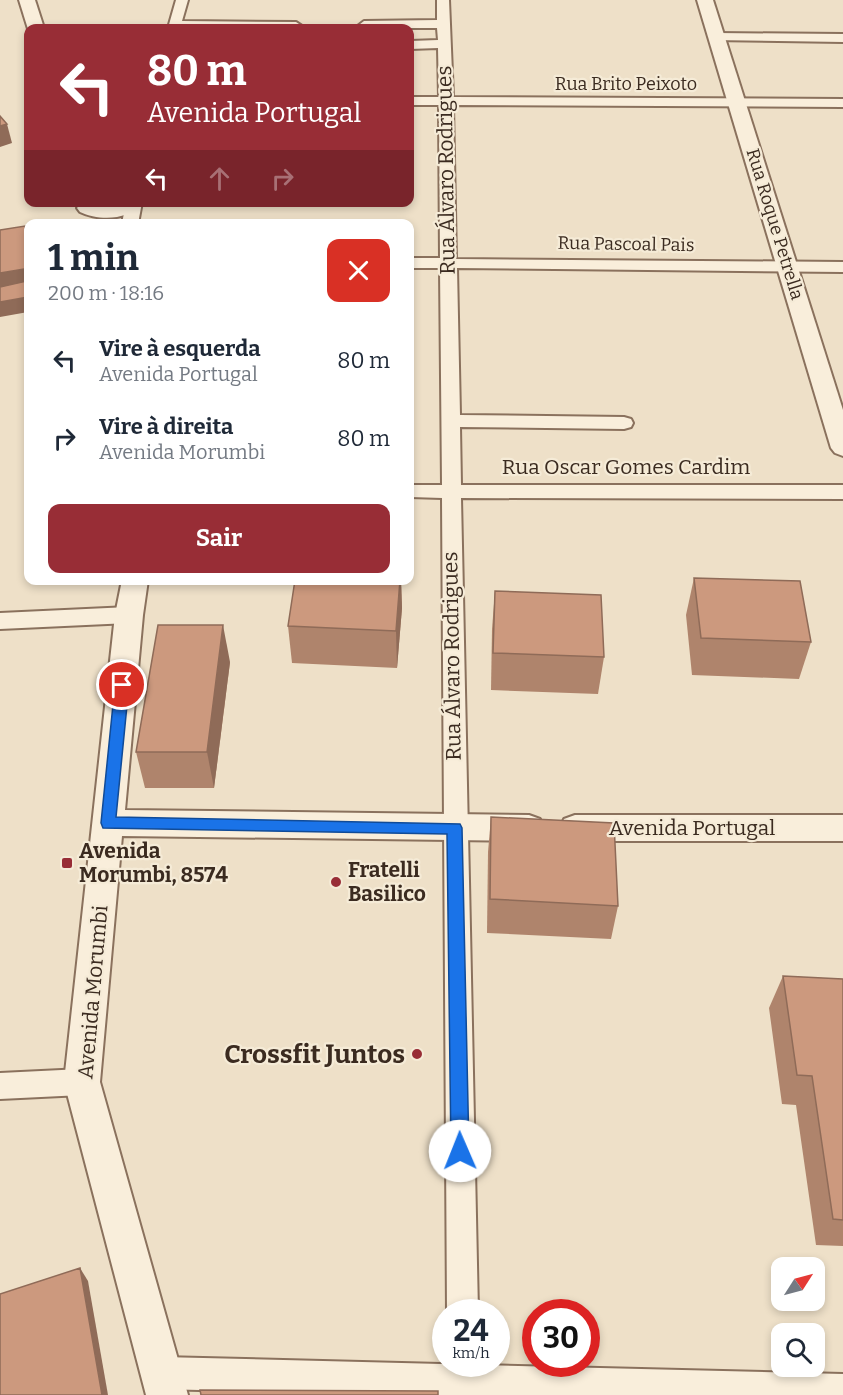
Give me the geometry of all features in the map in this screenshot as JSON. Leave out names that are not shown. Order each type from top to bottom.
[{"type":"street","points":[[27,0],[35,24]]},
{"type":"street","points":[[175,24],[182,0]]},
{"type":"street","name":"Rua Álvaro Rodrigues","points":[[443,0],[463,1299]]},
{"type":"street","name":"Rua Roque Petrella","points":[[705,0],[843,448]]},
{"type":"street","points":[[364,24],[367,10]]},
{"type":"street","points":[[414,25],[442,24]]},
{"type":"street","points":[[716,37],[843,38]]},
{"type":"street","points":[[414,45],[444,45]]},
{"type":"street","name":"Rua Brito Peixoto","points":[[414,101],[843,103]]},
{"type":"street","points":[[88,211],[110,213],[127,207]]},
{"type":"street","name":"Rua Pascoal Pais","points":[[414,263],[843,267]]},
{"type":"street","points":[[449,422],[624,423]]},
{"type":"street","name":"Rua Oscar Gomes Cardim","points":[[414,491],[843,492]]},
{"type":"street","name":"Avenida Morumbi","points":[[134,585],[129,615],[82,1082],[164,1384]]},
{"type":"street","points":[[0,621],[129,615]]},
{"type":"street","name":"Avenida Portugal","points":[[108,823],[454,828],[843,828]]},
{"type":"street","points":[[0,1086],[82,1082]]},
{"type":"street","points":[[164,1384],[464,1379],[793,1393],[843,1390]]},
{"type":"building","points":[[0,116],[7,124],[0,126]]},
{"type":"building","points":[[24,226],[24,269],[0,273],[0,230]]},
{"type":"building","points":[[24,282],[24,298],[0,302],[0,287]]},
{"type":"building","points":[[694,578],[800,581],[811,642],[701,638]]},
{"type":"building","points":[[294,585],[400,585],[396,631],[288,626]]},
{"type":"building","points":[[495,591],[601,595],[604,657],[493,653]]},
{"type":"building","points":[[158,625],[223,625],[207,752],[136,752]]},
{"type":"building","points":[[491,817],[614,823],[618,906],[490,899]]},
{"type":"building","points":[[783,976],[843,979],[843,1220],[833,1219],[812,1076],[797,1075]]},
{"type":"building","points":[[80,1268],[102,1395],[0,1395],[0,1294]]},
{"type":"building","points":[[200,1390],[438,1391],[438,1395],[201,1395]]},
{"type":"place","name":"Avenida Morumbi, 8574","points":[[67,863]]},
{"type":"place","name":"Fratelli Basilico","points":[[336,882]]},
{"type":"place","name":"Crossfit Juntos","points":[[417,1054]]},
{"type":"route","points":[[122,685],[108,823],[454,828],[460,1151]]}]
